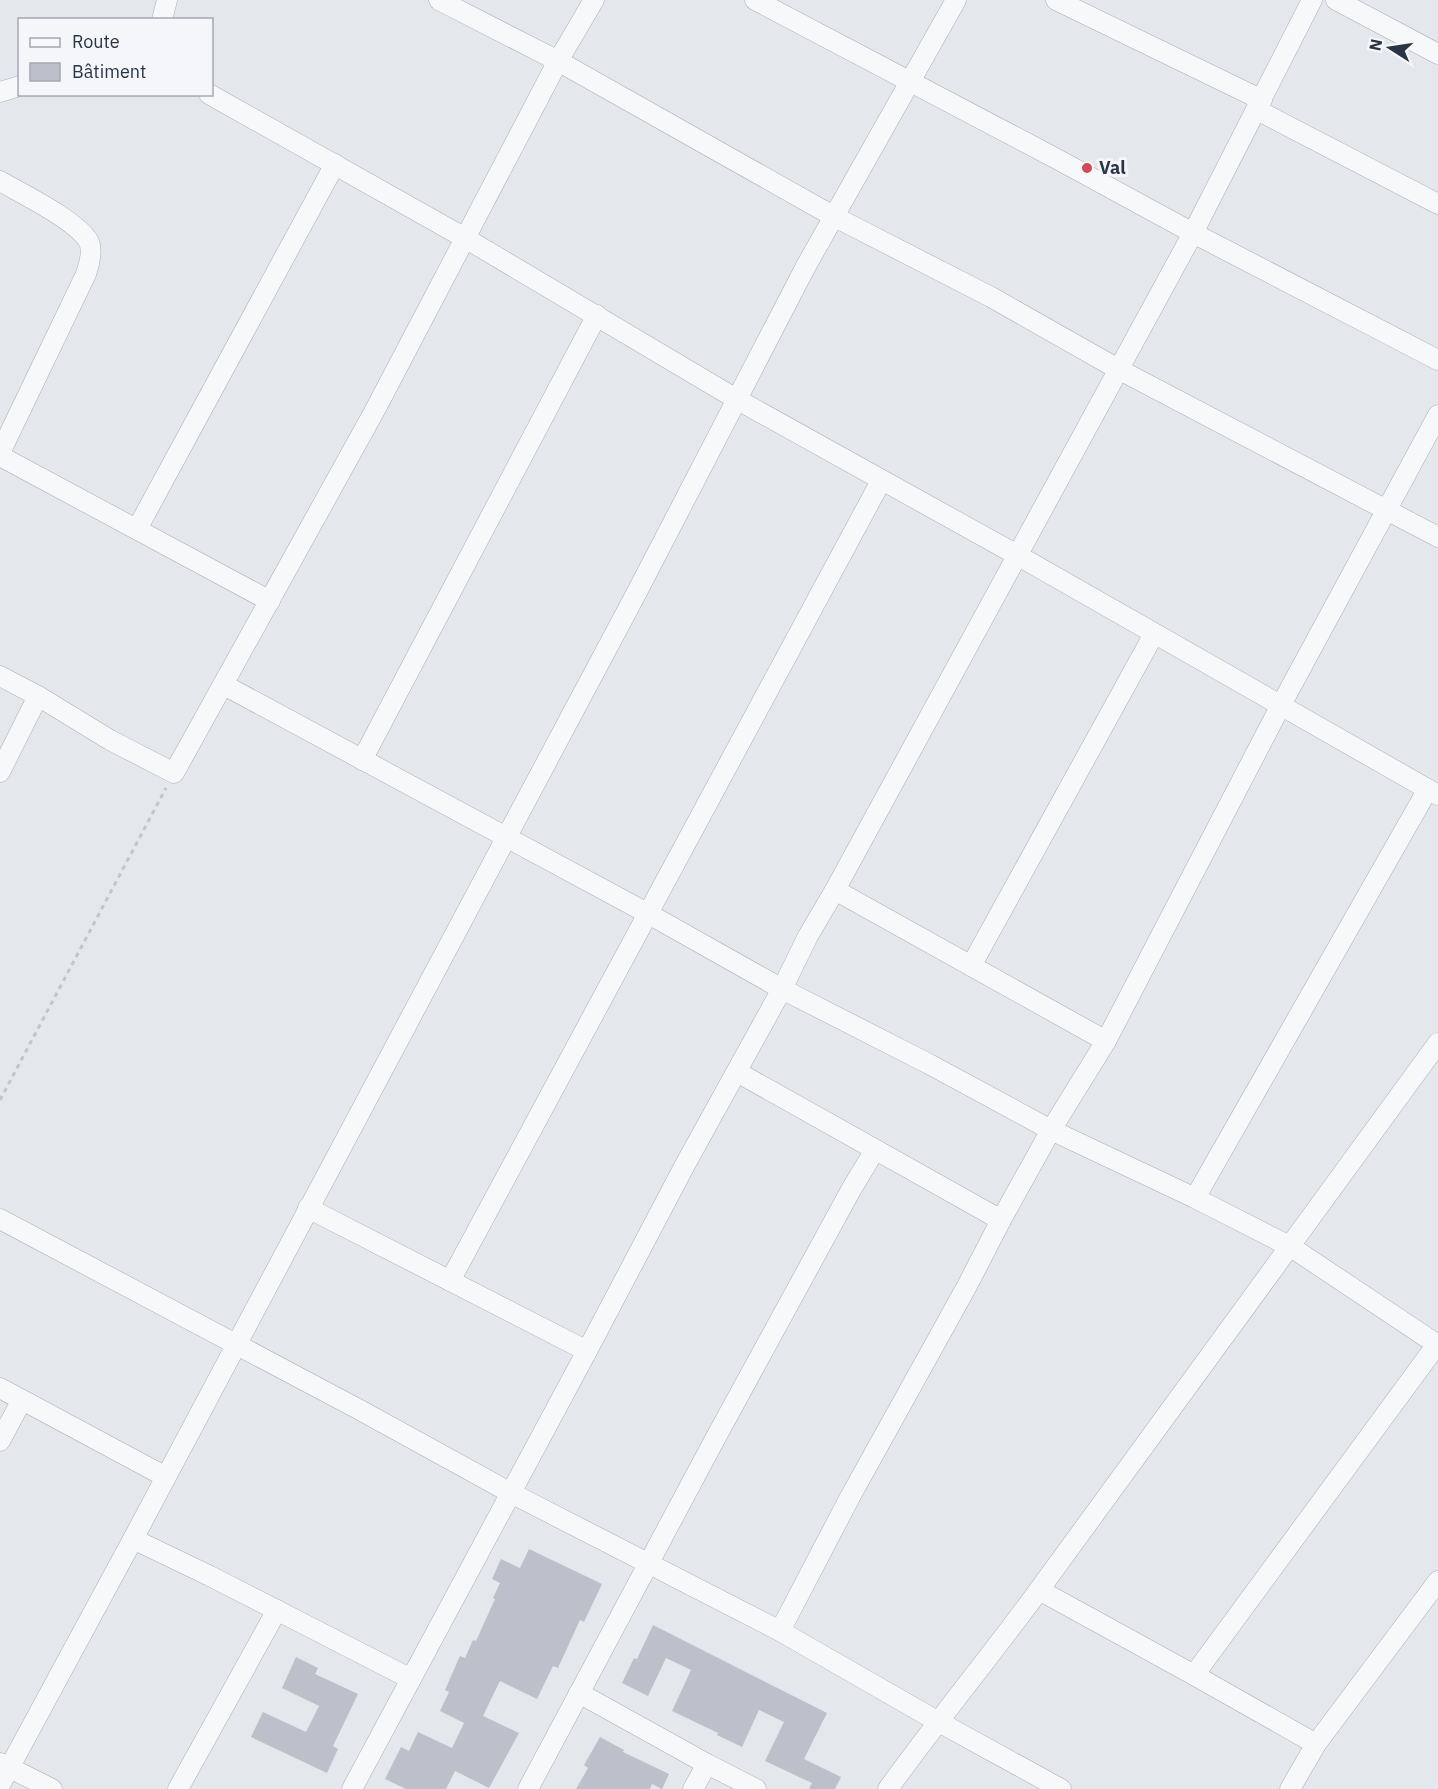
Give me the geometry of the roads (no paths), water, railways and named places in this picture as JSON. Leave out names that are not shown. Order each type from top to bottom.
[{"type":"street","points":[[162,18],[167,0]]},
{"type":"street","points":[[439,0],[558,62],[833,216],[991,297],[1265,448],[1438,537]]},
{"type":"street","points":[[0,676],[38,696],[110,740],[174,773],[369,420],[558,62],[594,0]]},
{"type":"street","points":[[755,0],[1193,233],[1438,360]]},
{"type":"street","points":[[52,1789],[3,1772],[166,1478],[738,400],[806,266],[956,0]]},
{"type":"street","points":[[1056,0],[1259,105],[1438,204]]},
{"type":"street","points":[[352,1789],[686,1163],[782,989],[808,936],[1193,233],[1312,0]]},
{"type":"street","points":[[1336,0],[1438,54]]},
{"type":"street","points":[[0,92],[18,87]]},
{"type":"street","points":[[213,96],[465,238],[738,400],[1017,555],[1433,792],[1196,1197]]},
{"type":"street","points":[[137,529],[335,164]]},
{"type":"street","points":[[0,181],[77,227],[90,243],[90,258],[86,274],[0,455],[270,601]]},
{"type":"street","points":[[362,760],[597,315]]},
{"type":"street","points":[[780,1631],[850,1497],[1001,1220],[1051,1130],[1106,1041],[1281,705],[1438,415]]},
{"type":"street","points":[[450,1281],[881,481]]},
{"type":"street","points":[[971,966],[1154,634]]},
{"type":"street","points":[[224,685],[647,913],[782,989],[929,1064],[1051,1130],[1196,1197],[1291,1246],[1438,1345],[1194,1675]]},
{"type":"street","points":[[0,772],[38,696]]},
{"type":"street","points":[[835,890],[1106,1041]]},
{"type":"street","points":[[888,1789],[937,1721],[1040,1590],[1438,1043]]},
{"type":"street","points":[[737,1072],[1001,1220]]},
{"type":"street","points":[[528,1789],[647,1565],[875,1150]]},
{"type":"street","points":[[308,1209],[587,1352]]},
{"type":"street","points":[[0,1219],[647,1565],[780,1631],[1061,1789]]},
{"type":"street","points":[[0,1388],[166,1478]]},
{"type":"street","points":[[0,1441],[22,1400]]},
{"type":"street","points":[[133,1539],[411,1679]]},
{"type":"street","points":[[1290,1789],[1316,1744],[1438,1581]]},
{"type":"street","points":[[1040,1590],[1316,1744]]},
{"type":"street","points":[[178,1789],[277,1610]]},
{"type":"street","points":[[579,1693],[756,1789]]},
{"type":"street","points":[[693,1789],[707,1764]]},
{"type":"place","name":"Val","points":[[1087,168]]}]
